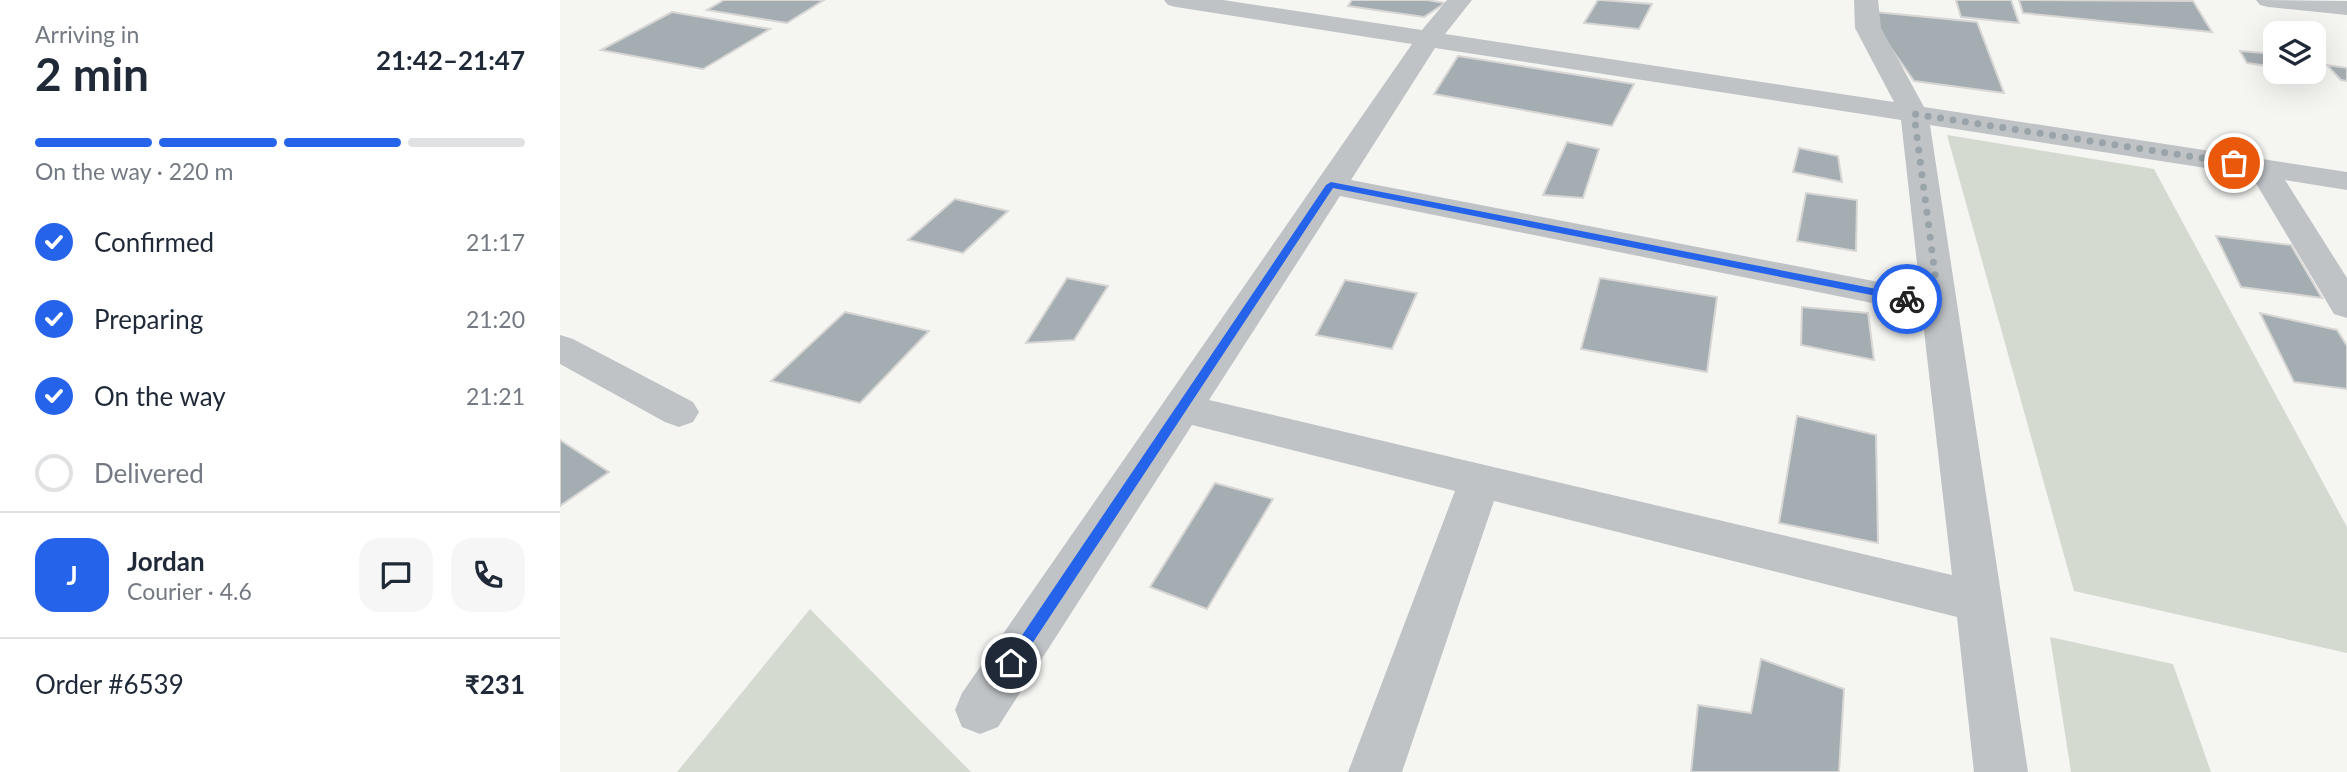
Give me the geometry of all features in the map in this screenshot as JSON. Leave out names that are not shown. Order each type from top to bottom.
[{"type":"street","points":[[1176,0],[1302,9],[1429,38],[2347,180]]},
{"type":"street","points":[[980,710],[1429,38],[1460,0]]},
{"type":"street","points":[[1866,0],[1868,28],[1914,114],[2001,772]]},
{"type":"street","points":[[2268,0],[2347,8]]},
{"type":"street","points":[[2261,167],[2347,306]]},
{"type":"street","points":[[1331,185],[1939,305]]},
{"type":"street","points":[[560,348],[680,412]]},
{"type":"street","points":[[1182,408],[1979,602]]},
{"type":"street","points":[[1376,772],[1480,481]]},
{"type":"shaded area","points":[[1947,135],[2154,169],[2347,527],[2347,653],[2074,591]]},
{"type":"shaded area","points":[[810,609],[971,772],[677,772]]},
{"type":"shaded area","points":[[2050,637],[2173,664],[2211,772],[2071,772]]},
{"type":"building","points":[[724,0],[824,0],[787,23],[707,10]]},
{"type":"building","points":[[1352,0],[1427,0],[1445,3],[1424,17],[1348,6]]},
{"type":"building","points":[[1598,0],[1652,4],[1639,29],[1584,23]]},
{"type":"building","points":[[1956,0],[2011,0],[2019,23],[1961,17]]},
{"type":"building","points":[[2019,0],[2193,1],[2212,32],[2023,13]]},
{"type":"building","points":[[1865,11],[1977,22],[2004,93],[1914,81]]},
{"type":"building","points":[[672,12],[770,29],[703,69],[601,50]]},
{"type":"building","points":[[2240,51],[2263,53],[2263,65],[2247,63]]},
{"type":"building","points":[[1458,56],[1634,84],[1612,126],[1434,94]]},
{"type":"building","points":[[2327,65],[2347,68],[2347,81],[2341,80]]},
{"type":"building","points":[[1567,142],[1599,149],[1583,198],[1543,195]]},
{"type":"building","points":[[1799,148],[1838,156],[1842,182],[1793,172]]},
{"type":"building","points":[[1806,193],[1857,200],[1856,251],[1797,241]]},
{"type":"building","points":[[955,199],[1008,211],[963,253],[908,240]]},
{"type":"building","points":[[2216,236],[2291,245],[2322,298],[2241,287]]},
{"type":"building","points":[[1067,278],[1108,286],[1074,340],[1026,343]]},
{"type":"building","points":[[1600,278],[1717,297],[1707,372],[1581,349]]},
{"type":"building","points":[[1345,280],[1417,293],[1392,349],[1316,335]]},
{"type":"building","points":[[1802,307],[1868,313],[1874,360],[1801,345]]},
{"type":"building","points":[[845,312],[929,331],[860,403],[771,381]]},
{"type":"building","points":[[2260,313],[2337,330],[2347,346],[2347,389],[2294,382]]},
{"type":"building","points":[[1797,416],[1876,435],[1878,543],[1779,523]]},
{"type":"building","points":[[560,440],[609,472],[560,506]]},
{"type":"building","points":[[1215,483],[1273,499],[1207,609],[1150,587]]},
{"type":"building","points":[[1761,659],[1844,689],[1839,772],[1691,772],[1698,705],[1751,713]]},
{"type":"way so far","points":[[1907,299],[1939,305],[1914,114],[2234,163]]},
{"type":"route","points":[[1011,663],[1331,185],[1907,299]]}]
